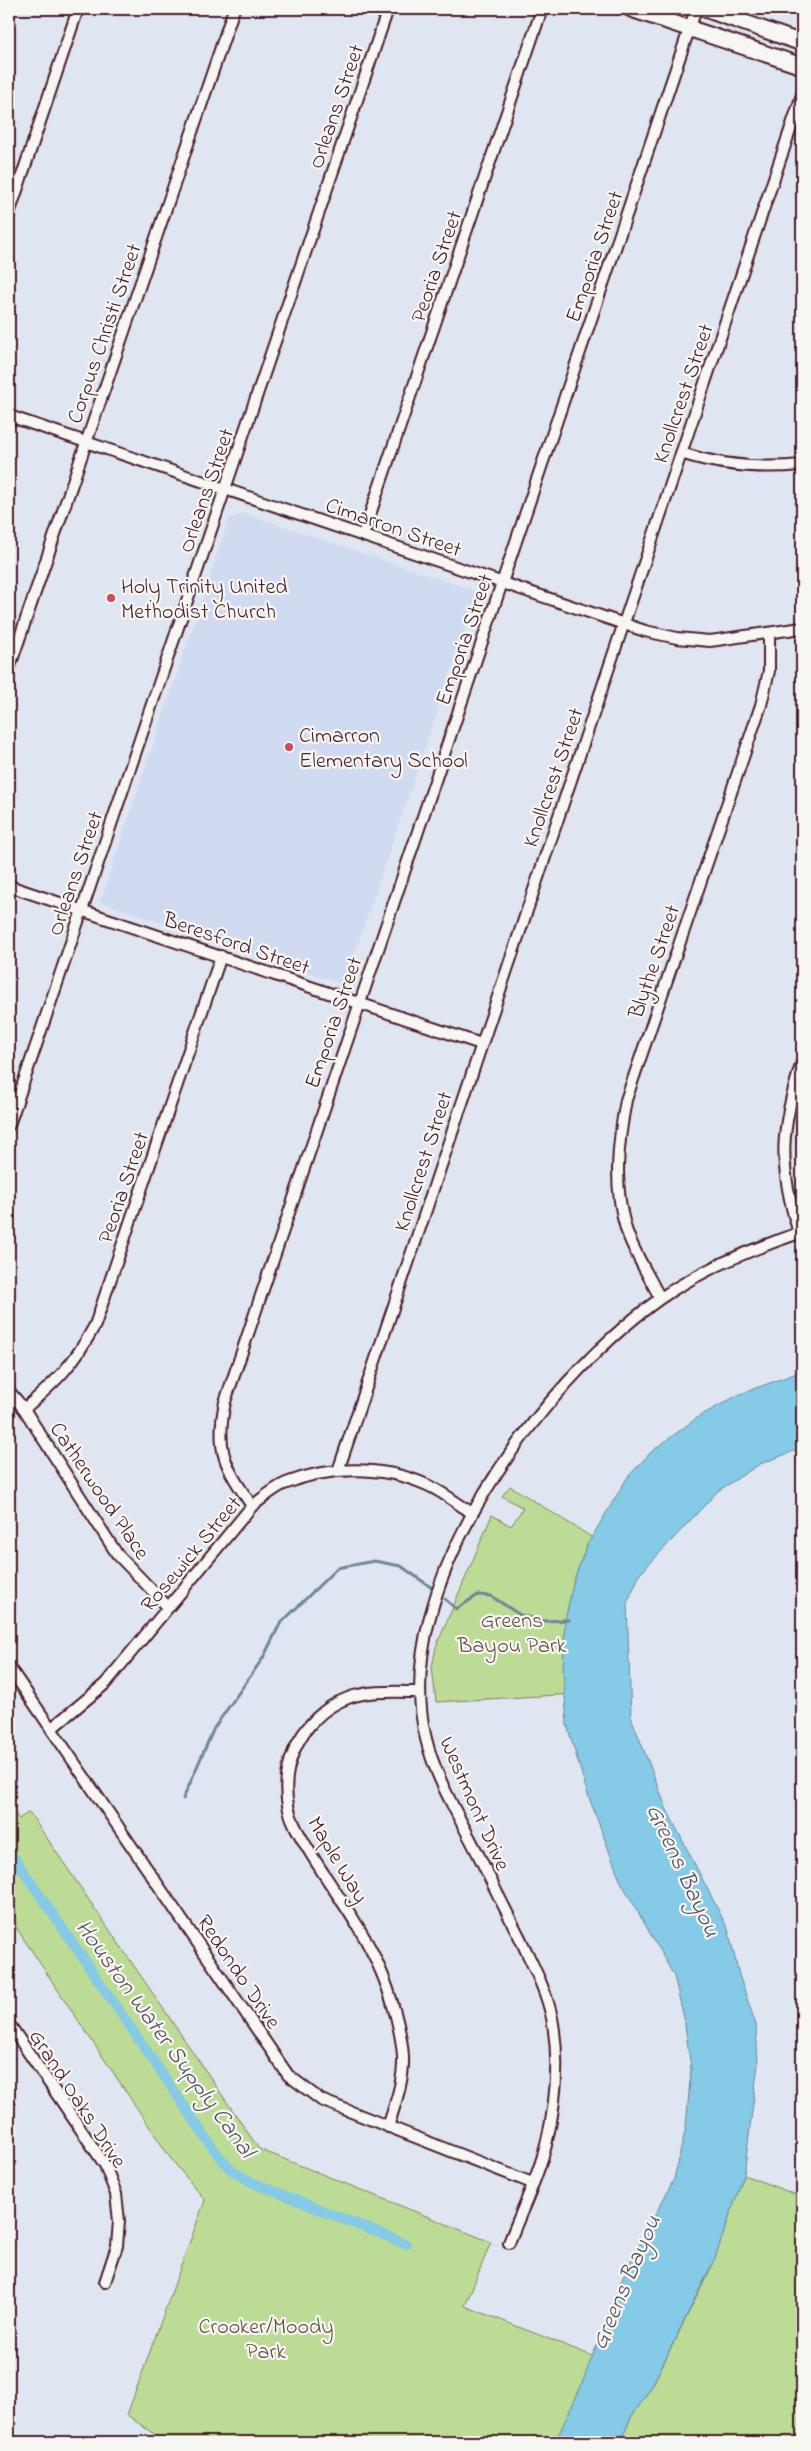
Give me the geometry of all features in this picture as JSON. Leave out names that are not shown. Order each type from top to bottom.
[{"type":"main road","points":[[631,9],[802,66]]},
{"type":"main road","points":[[705,9],[802,43]]},
{"type":"street","points":[[9,214],[78,9]]},
{"type":"street","name":"Corpus Christi Street","points":[[9,669],[234,9]]},
{"type":"street","name":"Orleans Street","points":[[9,1125],[388,9]]},
{"type":"street","name":"Peoria Street","points":[[363,535],[542,9]]},
{"type":"street","name":"Emporia Street","points":[[252,1506],[230,1474],[222,1452],[221,1424],[225,1402],[358,1003],[696,9]]},
{"type":"street","name":"Knollcrest Street","points":[[338,1471],[802,95]]},
{"type":"street","name":"Cimarron Street","points":[[9,416],[625,624],[677,638],[710,640],[769,634],[802,628]]},
{"type":"street","points":[[681,454],[708,462],[744,467],[802,465]]},
{"type":"street","name":"Blythe Street","points":[[660,1298],[626,1229],[617,1181],[617,1147],[626,1100],[761,705],[769,671],[769,634]]},
{"type":"street","name":"Beresford Street","points":[[9,886],[481,1044]]},
{"type":"street","name":"Peoria Street","points":[[24,1409],[58,1381],[80,1353],[95,1325],[221,956]]},
{"type":"street","points":[[800,1232],[788,1197],[783,1159],[785,1126],[792,1093],[802,1062]]},
{"type":"street","name":"Westmont Drive","points":[[509,2243],[545,2149],[555,2103],[557,2059],[552,2017],[541,1980],[438,1775],[426,1738],[419,1692],[422,1644],[433,1604],[472,1513],[540,1412],[573,1374],[605,1342],[660,1298],[702,1274],[800,1232]]},
{"type":"street","name":"Catherwood Place","points":[[9,1391],[24,1409],[117,1554],[168,1607]]},
{"type":"street","name":"Rosewick Street","points":[[52,1728],[105,1684],[252,1506],[283,1485],[308,1477],[338,1471],[360,1470],[394,1474],[427,1485],[472,1513]]},
{"type":"street","name":"Redondo Drive","points":[[9,1667],[288,2075],[320,2100],[532,2184]]},
{"type":"street","name":"Maple Way","points":[[388,2126],[399,2094],[403,2056],[393,2010],[380,1969],[355,1922],[294,1824],[286,1792],[290,1756],[301,1734],[322,1713],[348,1698],[380,1693],[419,1692]]},
{"type":"street","name":"Grand Oaks Drive","points":[[9,2024],[105,2165],[116,2194],[119,2221],[117,2246],[105,2282]]},
{"type":"shaded area","name":"Cimarron Elementary School","points":[[244,513],[478,592],[344,985],[100,902],[229,519]]},
{"type":"green space","name":"Greens Bayou Park","points":[[510,1486],[601,1543],[575,1694],[436,1702],[432,1667],[436,1647],[492,1515],[511,1526],[523,1508],[502,1496]]},
{"type":"green space","name":"Crooker/Moody Park","points":[[9,1805],[19,1819],[29,1812],[259,2149],[491,2242],[465,2306],[598,2358],[558,2442],[165,2442],[127,2415],[205,2200],[171,2159],[9,1917]]},
{"type":"green space","points":[[744,2175],[802,2197],[802,2442],[621,2442],[630,2419],[652,2386],[709,2272]]},
{"type":"water","name":"Greens Bayou","points":[[802,1371],[802,1448],[760,1464],[718,1491],[640,1574],[627,1603],[631,1717],[667,1810],[728,1929],[739,1975],[756,2025],[758,2064],[744,2175],[715,2258],[652,2386],[630,2419],[621,2442],[555,2442],[579,2391],[624,2274],[674,2179],[686,2127],[691,2068],[684,2018],[674,1976],[620,1880],[587,1792],[567,1725],[563,1669],[565,1621],[574,1579],[587,1545],[627,1478],[651,1452],[698,1417],[740,1394]]},
{"type":"waterway","points":[[183,1799],[214,1728],[263,1658],[280,1624],[337,1568],[374,1561],[401,1566],[432,1588]]},
{"type":"waterway","points":[[445,1599],[456,1609],[478,1595],[491,1596],[520,1615],[544,1621],[569,1620]]},
{"type":"waterway","name":"Houston Water Supply Canal","points":[[9,1850],[215,2151],[230,2169],[251,2182],[406,2244]]},
{"type":"place","name":"Holy Trinity United Methodist Church","points":[[111,598]]},
{"type":"place","name":"Cimarron Elementary School","points":[[289,747]]}]
